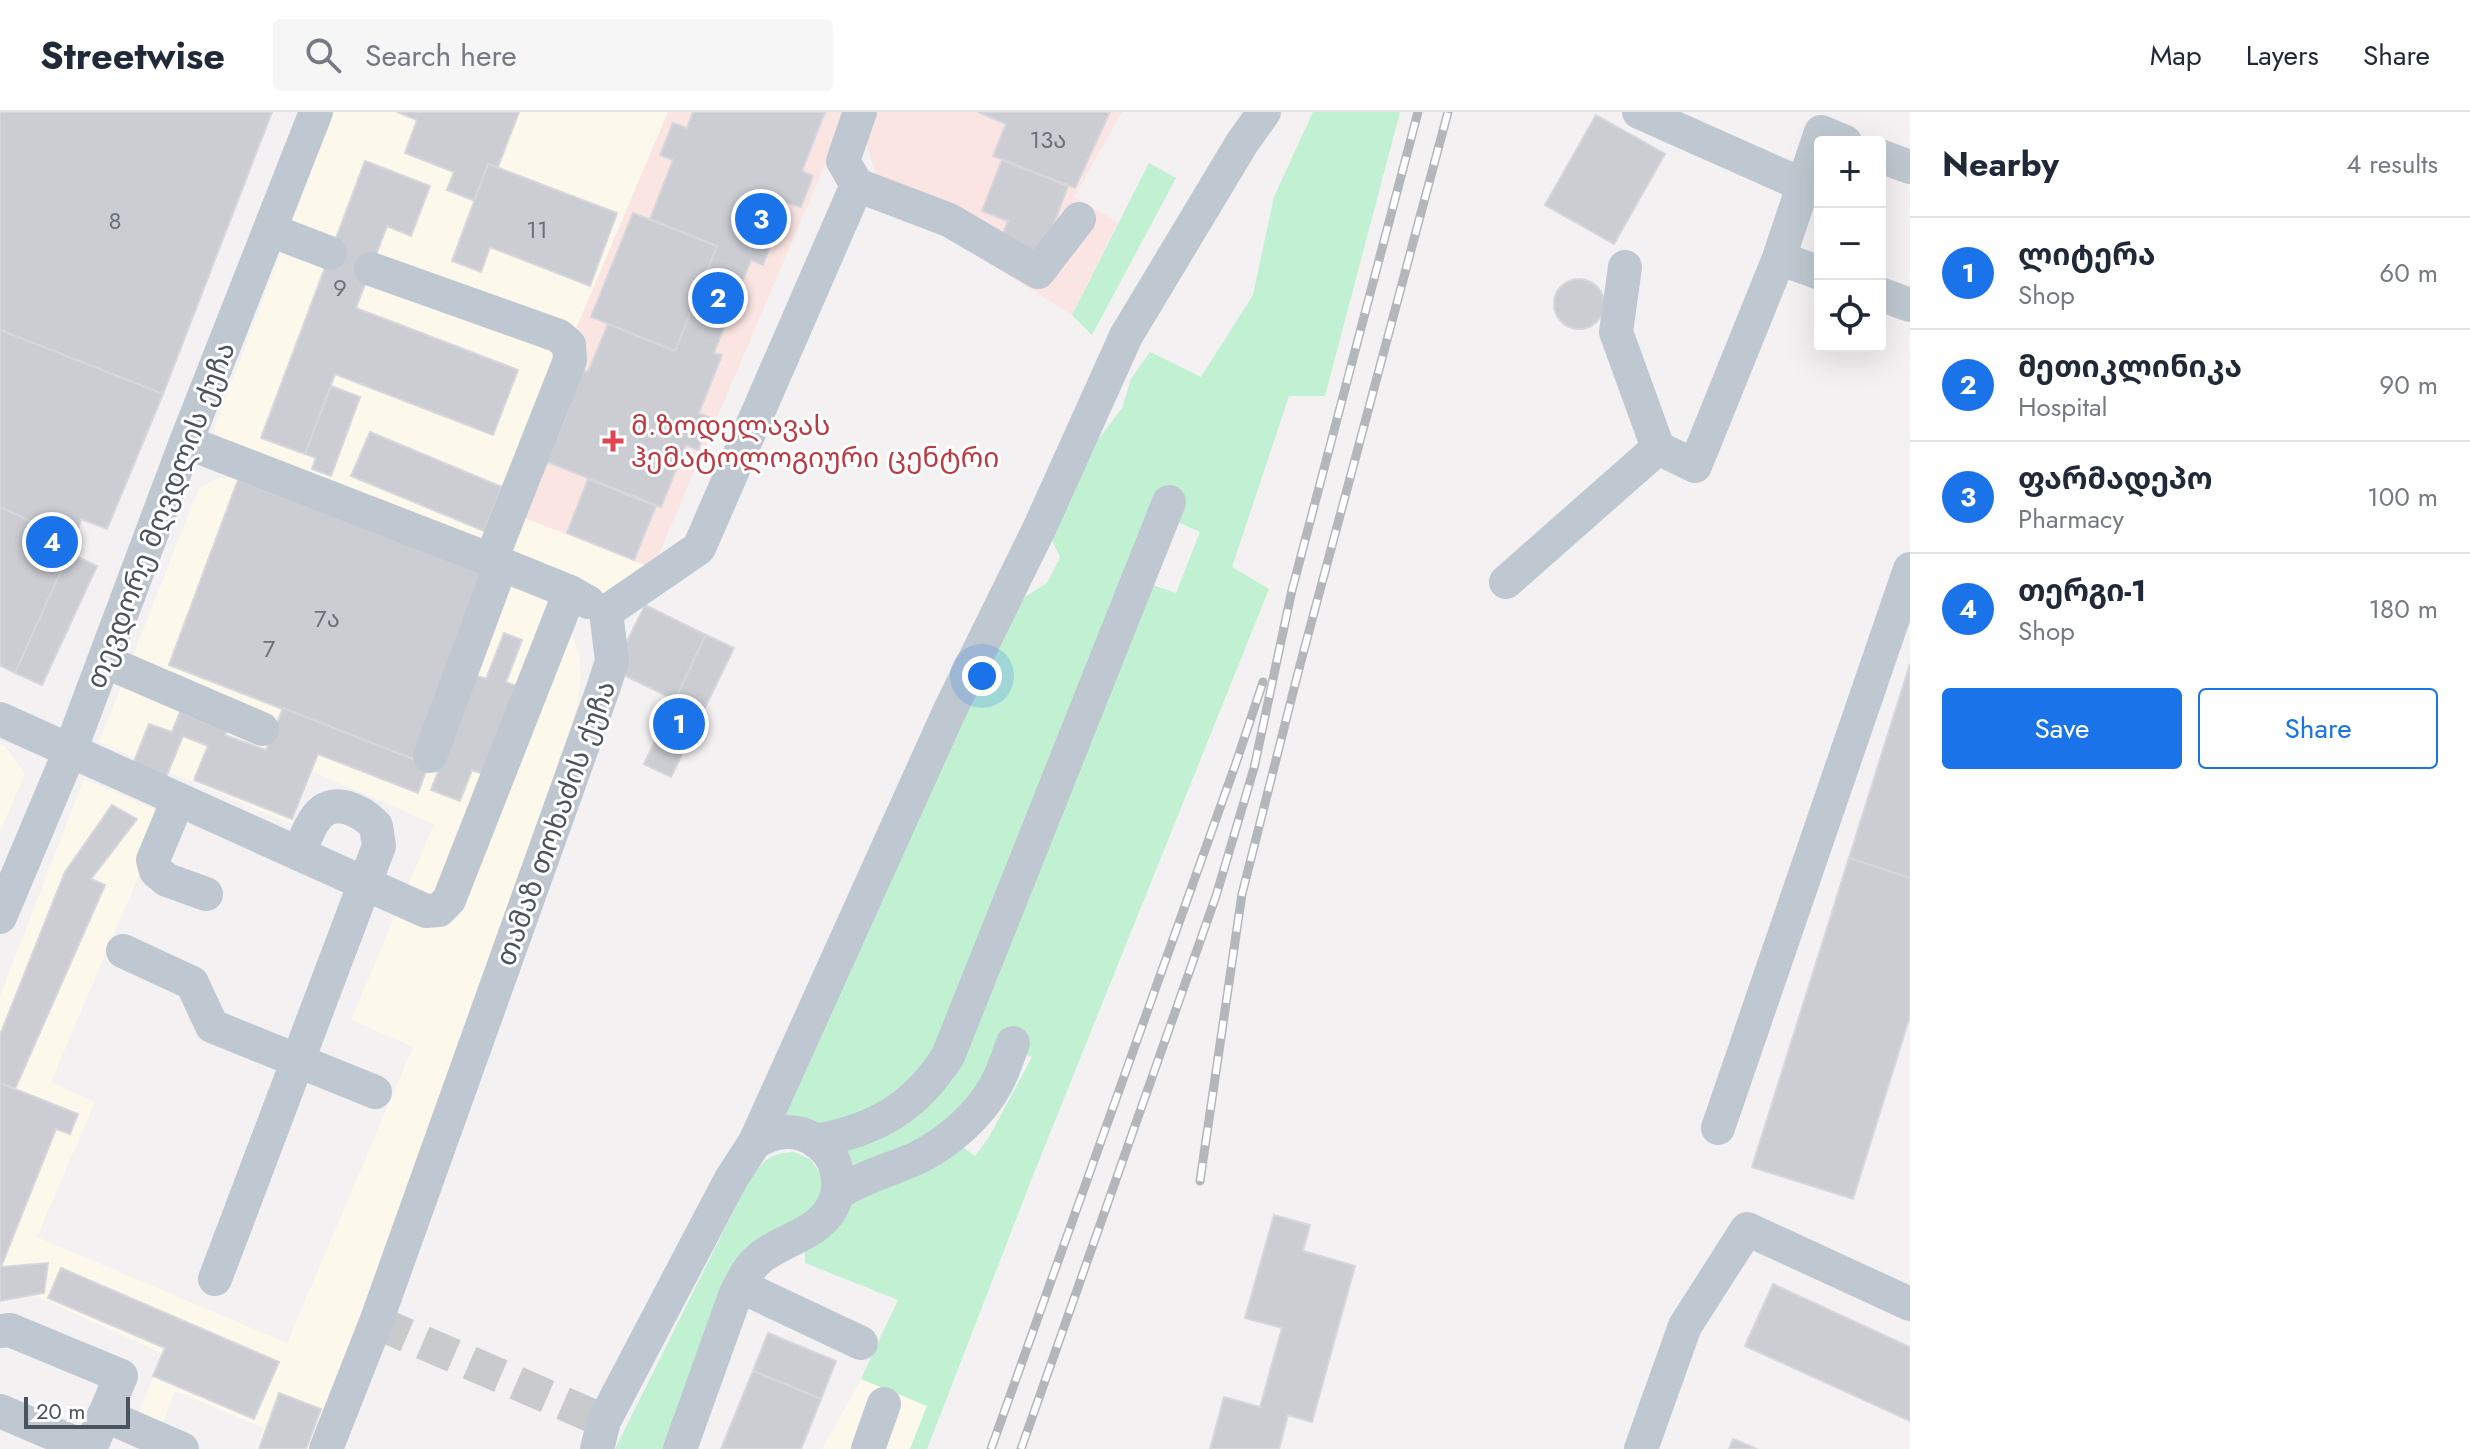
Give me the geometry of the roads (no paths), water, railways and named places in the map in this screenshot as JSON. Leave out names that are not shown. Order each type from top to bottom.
[{"type":"street","name":"თევდორე მღვდლის ქუჩა","points":[[0,917],[70,751],[186,442],[316,112]]},
{"type":"street","points":[[860,112],[843,161],[857,185],[949,220],[1038,272],[1079,219]]},
{"type":"street","points":[[597,1449],[604,1421],[731,1179],[755,1142],[950,710],[1040,527],[1126,336],[1242,143],[1264,112]]},
{"type":"street","points":[[1639,112],[1803,185]]},
{"type":"street","points":[[1625,267],[1616,332],[1658,448],[1695,466],[1779,258],[1814,153]]},
{"type":"street","points":[[1886,158],[1910,167]]},
{"type":"street","points":[[186,442],[570,592],[606,612],[699,548],[857,185]]},
{"type":"street","points":[[270,230],[330,253]]},
{"type":"street","points":[[1779,258],[1814,271]]},
{"type":"street","points":[[371,269],[559,336],[569,345],[570,360],[430,756]]},
{"type":"street","points":[[1886,296],[1910,305]]},
{"type":"street","points":[[1506,582],[1658,448]]},
{"type":"street","points":[[816,1141],[871,1126],[913,1100],[932,1081],[948,1056],[1169,502]]},
{"type":"street","points":[[1718,1128],[1910,569]]},
{"type":"street","points":[[0,719],[426,911],[439,910],[449,900],[570,592]]},
{"type":"street","name":"თამაზ თოხაძის ქუჩა","points":[[326,1449],[381,1308],[603,689],[612,661],[606,612]]},
{"type":"street","points":[[104,661],[262,729]]},
{"type":"street","points":[[178,800],[153,860],[156,871],[167,880],[206,894]]},
{"type":"street","points":[[215,1279],[379,846],[379,835],[369,819],[354,809],[337,806],[325,810],[316,818],[299,854]]},
{"type":"street","points":[[123,951],[192,983],[212,1026],[375,1092]]},
{"type":"street","points":[[838,1193],[854,1182],[917,1158],[938,1146],[988,1097],[1013,1043]]},
{"type":"street","points":[[680,1449],[748,1271],[760,1258],[820,1224],[832,1210],[838,1193],[838,1176],[833,1159],[816,1141],[806,1135],[788,1132],[771,1134],[755,1142]]},
{"type":"street","points":[[1641,1449],[1685,1326],[1747,1229],[1910,1304]]},
{"type":"street","points":[[740,1286],[861,1343]]},
{"type":"street","points":[[0,1331],[10,1330],[121,1376],[89,1449],[0,1411]]},
{"type":"street","points":[[868,1449],[884,1404]]},
{"type":"street","points":[[104,1415],[182,1449]]},
{"type":"tunnel","points":[[376,1322],[604,1421]]},
{"type":"railway","points":[[1021,1449],[1216,896],[1254,768],[1292,590],[1418,112]]},
{"type":"railway","points":[[1200,1181],[1242,894],[1448,112]]},
{"type":"railway","points":[[991,1449],[1263,682]]},
{"type":"place","name":"ფარმადეპო","points":[[761,219]]},
{"type":"place","name":"მეთიკლინიკა","points":[[718,298]]},
{"type":"place","name":"მ.ზოდელავას ჰემატოლოგიური ცენტრი","points":[[613,441]]},
{"type":"place","name":"თერგი-1","points":[[52,542]]},
{"type":"place","name":"ლიტერა","points":[[679,724]]}]
